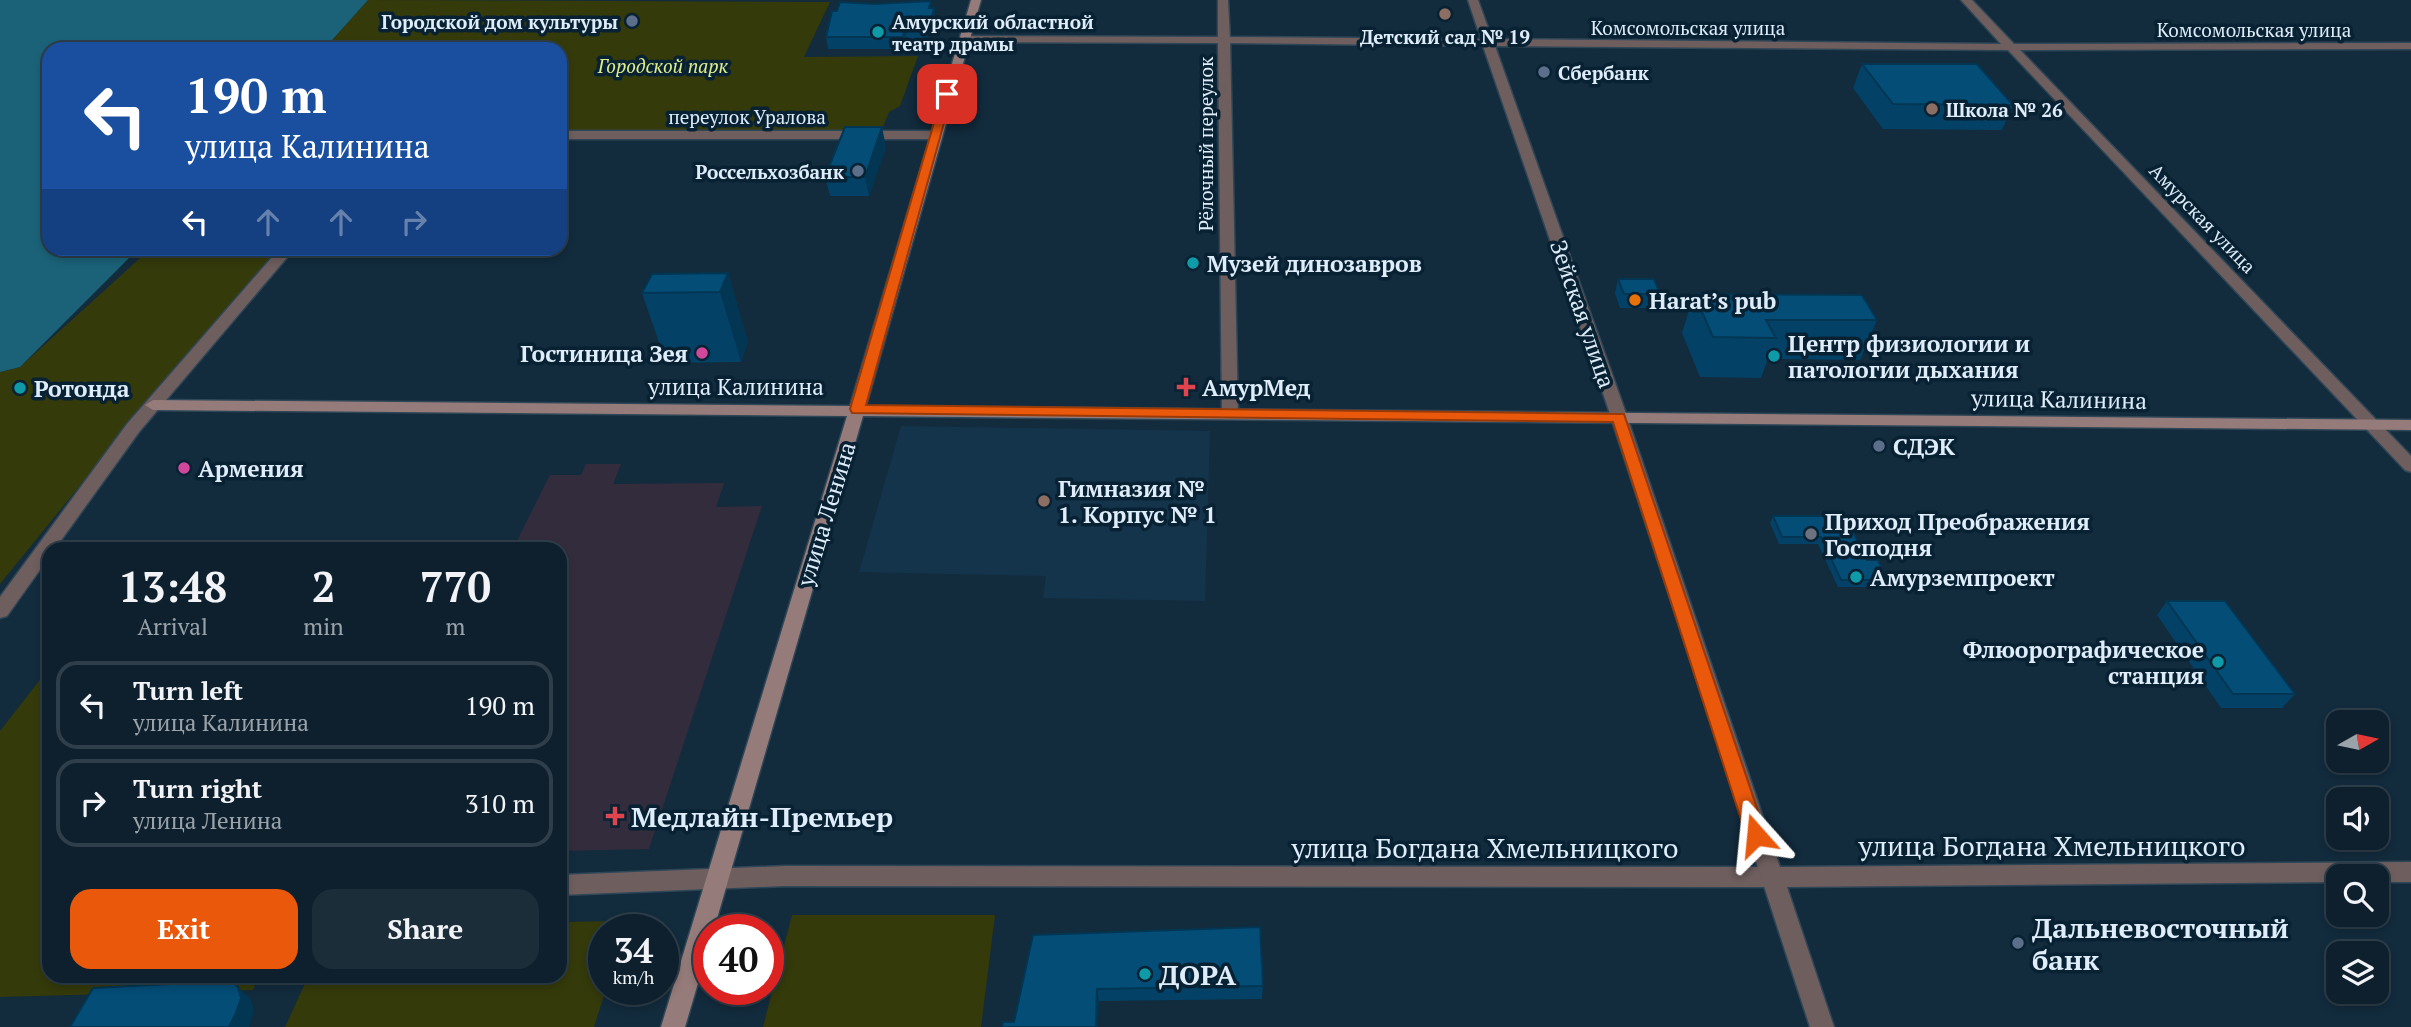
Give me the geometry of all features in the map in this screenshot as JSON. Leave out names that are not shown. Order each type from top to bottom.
[{"type":"main road","name":"улица Ленина","points":[[673,1027],[858,409],[976,0]]},
{"type":"main road","name":"улица Калинина","points":[[153,405],[858,409],[2411,425]]},
{"type":"street","name":"Рёлочный переулок","points":[[1223,0],[1230,414]]},
{"type":"street","name":"Зейская улица","points":[[1473,0],[1619,417],[1822,1027]]},
{"type":"street","name":"Амурская улица","points":[[1966,0],[2411,466]]},
{"type":"street","name":"Комсомольская улица","points":[[964,39],[2011,47],[2411,46]]},
{"type":"street","name":"переулок Уралова","points":[[567,135],[935,135]]},
{"type":"street","points":[[50,542],[133,428],[281,256]]},
{"type":"street","points":[[0,611],[42,553]]},
{"type":"street","name":"улица Богдана Хмельницкого","points":[[567,885],[785,876],[1770,877],[2411,872]]},
{"type":"shaded area","points":[[0,0],[368,0],[330,42],[42,42],[42,256],[131,256],[20,367],[0,372]]},
{"type":"shaded area","name":"Гимназия № 1. Корпус № 1","points":[[901,426],[1210,431],[1205,601],[1043,598],[1046,576],[859,572]]},
{"type":"shaded area","points":[[586,464],[621,464],[613,484],[724,483],[716,507],[762,506],[649,849],[567,851],[567,542],[516,542],[550,475],[581,475]]},
{"type":"green space","name":"Городской парк","points":[[368,0],[830,2],[804,57],[918,56],[900,106],[889,112],[882,130],[567,130],[567,42],[330,42]]},
{"type":"green space","points":[[142,256],[275,256],[135,418],[0,584],[0,372],[20,367]]},
{"type":"green space","points":[[42,677],[42,983],[288,984],[255,985],[253,990],[0,997],[0,731]]},
{"type":"green space","points":[[792,915],[995,915],[981,1027],[763,1027],[769,1005],[784,1005],[784,946]]},
{"type":"green space","points":[[567,922],[588,922],[588,1005],[601,1005],[594,1027],[285,1027],[305,983],[567,983]]},
{"type":"building","points":[[931,1],[929,8],[934,8],[931,22],[926,23],[925,28],[905,28],[903,37],[826,37],[832,11],[837,11],[840,2],[874,4]]},
{"type":"building","points":[[1862,64],[1977,64],[2013,105],[1893,104]]},
{"type":"building","points":[[845,127],[882,127],[865,177],[825,177]]},
{"type":"building","points":[[728,273],[720,292],[642,293],[652,274]]},
{"type":"building","points":[[1618,279],[1654,279],[1660,294],[1624,294]]},
{"type":"building","points":[[1694,294],[1862,295],[1877,320],[1766,320],[1776,338],[1713,337]]},
{"type":"building","points":[[1773,516],[1845,516],[1867,560],[1878,560],[1887,580],[1841,580],[1821,537],[1782,537]]},
{"type":"building","points":[[2167,601],[2225,601],[2295,694],[2233,694]]},
{"type":"building","name":"ДОРА","points":[[1260,927],[1263,986],[1097,989],[1096,1027],[1002,1027],[1003,1022],[1014,1022],[1033,935]]},
{"type":"building","points":[[233,983],[238,987],[241,998],[229,1027],[70,1027],[93,988]]},
{"type":"place","name":"Детский сад № 19","points":[[1445,14]]},
{"type":"place","name":"Городской дом культуры","points":[[632,21]]},
{"type":"place","name":"Амурский областной театр драмы","points":[[878,32]]},
{"type":"place","name":"Сбербанк","points":[[1544,72]]},
{"type":"place","name":"Школа № 26","points":[[1932,109]]},
{"type":"place","name":"Россельхозбанк","points":[[858,171]]},
{"type":"place","name":"Музей динозавров","points":[[1193,263]]},
{"type":"place","name":"Harat’s pub","points":[[1635,300]]},
{"type":"place","name":"Гостиница Зея","points":[[702,353]]},
{"type":"place","name":"Центр физиологии и патологии дыхания","points":[[1774,356]]},
{"type":"place","name":"АмурМед","points":[[1186,387]]},
{"type":"place","name":"Ротонда","points":[[20,388]]},
{"type":"place","name":"СДЭК","points":[[1879,446]]},
{"type":"place","name":"Армения","points":[[184,468]]},
{"type":"place","name":"Гимназия № 1. Корпус № 1","points":[[1044,501]]},
{"type":"place","name":"Приход Преображения Господня","points":[[1811,534]]},
{"type":"place","name":"Амурземпроект","points":[[1856,577]]},
{"type":"place","name":"Флюорографическое станция","points":[[2218,662]]},
{"type":"place","name":"Медлайн-Премьер","points":[[615,816]]},
{"type":"place","name":"Дальневосточный банк","points":[[2018,943]]},
{"type":"place","name":"ДОРА","points":[[1145,974]]},
{"type":"route","points":[[947,94],[858,409],[1619,417],[1756,835]]}]
